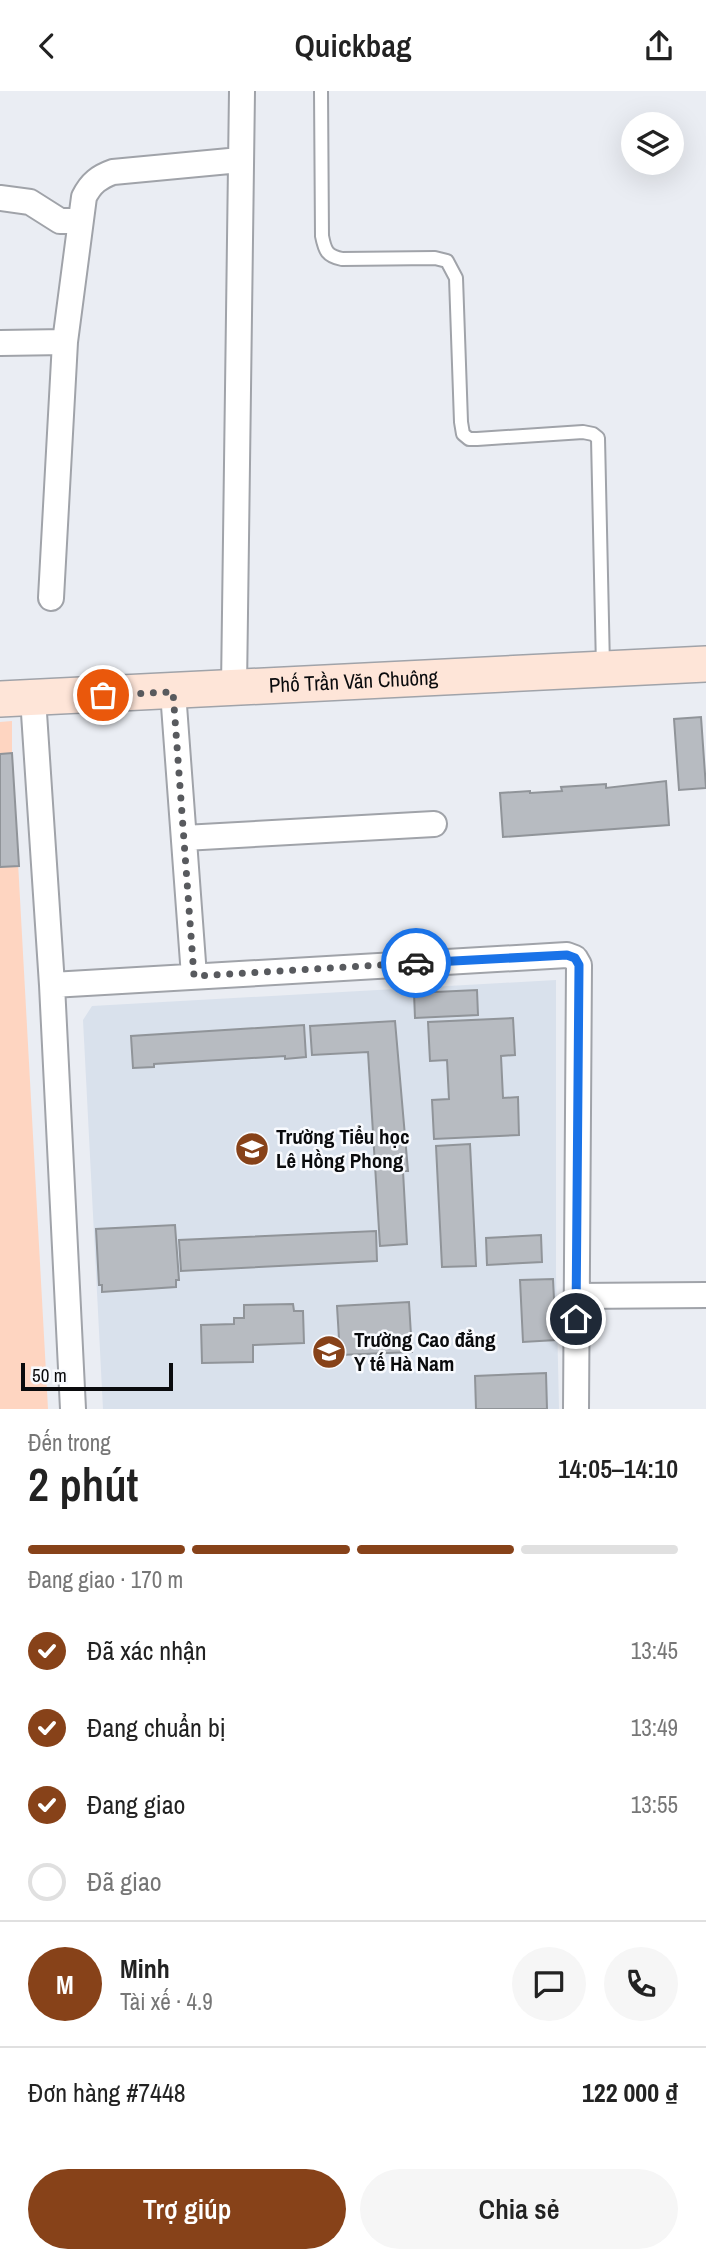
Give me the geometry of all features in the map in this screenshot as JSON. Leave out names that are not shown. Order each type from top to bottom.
[{"type":"street","points":[[234,688],[242,91]]},
{"type":"street","points":[[51,598],[65,342],[83,197],[90,185],[100,176],[113,172],[240,160]]},
{"type":"street","points":[[0,198],[30,202],[60,221],[80,221]]},
{"type":"street","points":[[0,343],[65,342]]},
{"type":"street","name":"Phố Trần Văn Chuông","points":[[16,699],[706,664]]},
{"type":"street","points":[[173,692],[194,976]]},
{"type":"street","points":[[16,699],[52,985],[73,1409]]},
{"type":"street","points":[[184,838],[434,824]]},
{"type":"street","points":[[52,985],[567,955],[575,958],[579,965],[576,1409]]},
{"type":"street","points":[[576,1296],[706,1295]]},
{"type":"lane","points":[[321,91],[324,250],[331,257],[342,258],[436,258],[447,261],[456,278],[463,433],[469,439],[583,432],[593,433],[598,438],[603,668]]},
{"type":"shaded area","points":[[12,721],[48,1409],[0,1409],[0,722]]},
{"type":"shaded area","points":[[556,980],[559,1409],[103,1409],[83,1020],[92,1006]]},
{"type":"building","points":[[701,717],[706,788],[679,790],[674,719]]},
{"type":"building","points":[[12,753],[19,866],[0,867],[0,754]]},
{"type":"building","points":[[666,781],[669,825],[503,837],[500,793],[562,791],[561,787],[606,784],[606,788]]},
{"type":"building","points":[[477,990],[478,1015],[415,1018],[414,993]]},
{"type":"building","points":[[513,1018],[515,1055],[501,1056],[503,1098],[518,1097],[519,1135],[434,1139],[432,1100],[449,1099],[447,1060],[430,1061],[428,1022]]},
{"type":"building","points":[[395,1021],[408,1171],[403,1171],[407,1244],[380,1246],[368,1052],[312,1055],[310,1026]]},
{"type":"building","points":[[304,1025],[306,1057],[154,1064],[154,1067],[133,1068],[131,1036]]},
{"type":"building","points":[[470,1144],[476,1266],[442,1267],[436,1146]]},
{"type":"building","points":[[175,1225],[179,1280],[176,1280],[176,1287],[102,1292],[102,1285],[99,1285],[96,1229]]},
{"type":"building","points":[[376,1231],[377,1261],[181,1271],[179,1240]]},
{"type":"building","points":[[541,1235],[542,1262],[487,1265],[486,1238]]},
{"type":"building","points":[[553,1279],[556,1340],[523,1342],[520,1280]]},
{"type":"building","points":[[409,1302],[412,1352],[340,1355],[337,1306]]},
{"type":"building","points":[[293,1304],[294,1311],[303,1311],[304,1343],[253,1345],[253,1362],[202,1363],[201,1325],[234,1324],[234,1318],[244,1318],[244,1305]]},
{"type":"building","points":[[546,1373],[547,1409],[476,1409],[475,1376]]},
{"type":"way so far","points":[[103,695],[173,692],[194,976],[416,963]]},
{"type":"place","name":"Trường Tiểu học Lê Hồng Phong","points":[[252,1149]]},
{"type":"place","name":"Trường Cao đẳng Y tế Hà Nam","points":[[329,1352]]},
{"type":"route","points":[[416,963],[567,955],[575,958],[579,965],[576,1319]]}]
